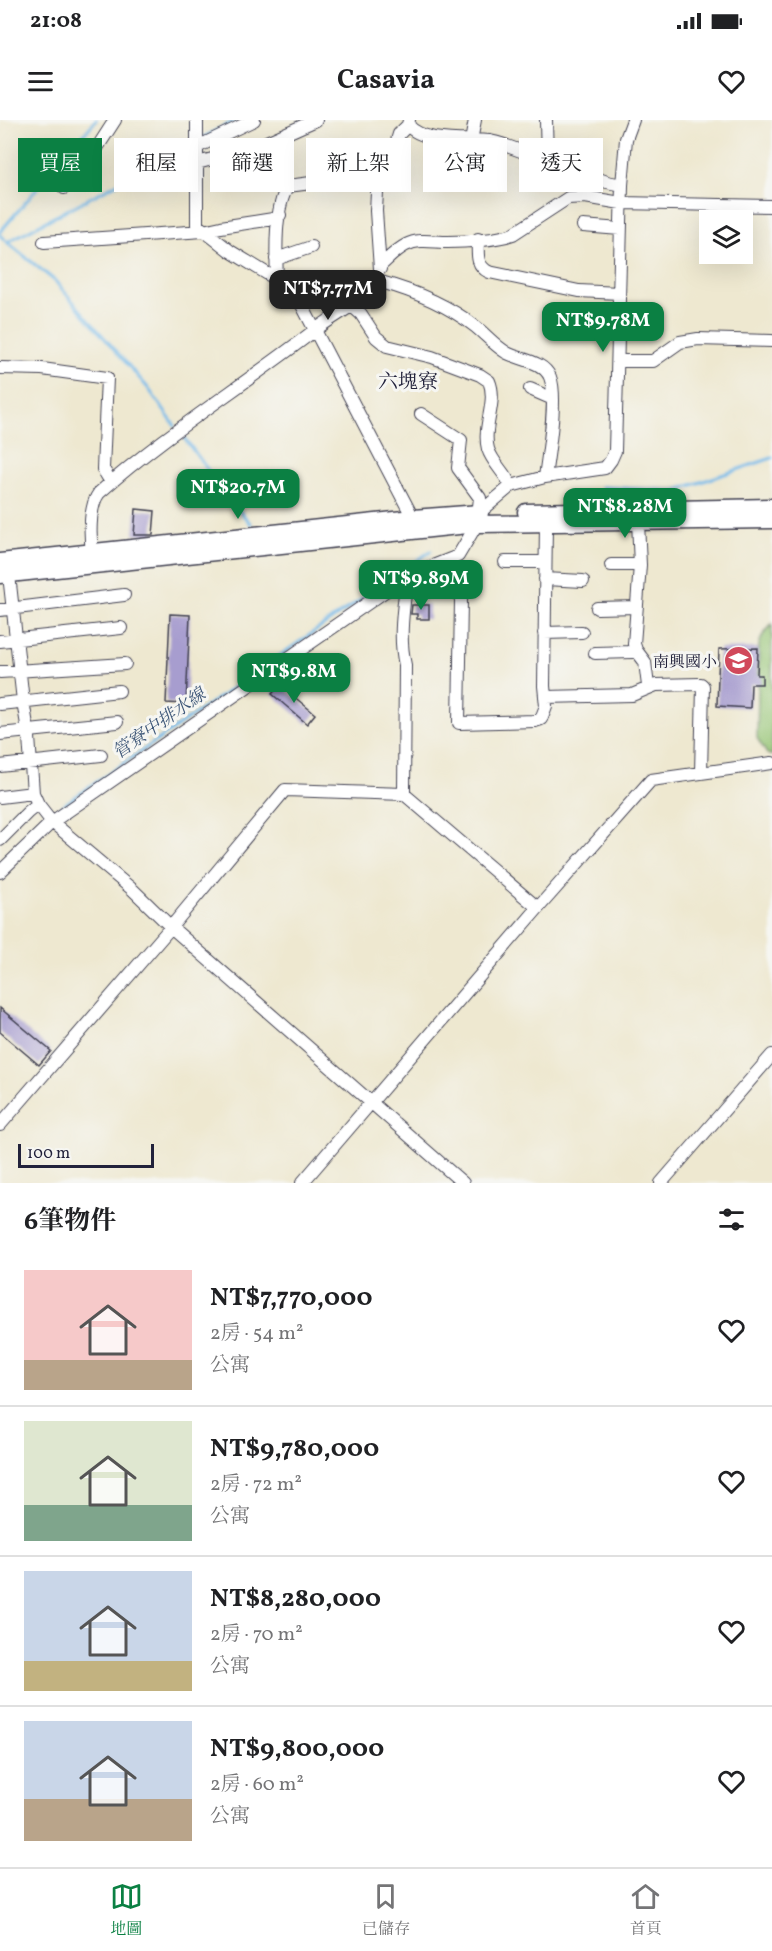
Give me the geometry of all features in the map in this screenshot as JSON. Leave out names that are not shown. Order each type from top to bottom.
[{"type":"main road","points":[[4,568],[478,519],[772,507]]},
{"type":"main road","points":[[93,559],[413,518],[546,523],[772,520]]},
{"type":"street","points":[[102,140],[115,120]]},
{"type":"street","points":[[197,120],[197,138]]},
{"type":"street","points":[[198,147],[254,120]]},
{"type":"street","points":[[198,163],[251,149],[316,120]]},
{"type":"street","points":[[472,138],[475,120]]},
{"type":"street","points":[[546,120],[546,138]]},
{"type":"street","points":[[0,872],[52,822],[407,576],[458,556],[478,519],[511,486],[545,477],[605,468],[615,451],[621,202],[626,139],[633,120]]},
{"type":"street","points":[[381,282],[376,211],[378,173],[391,160],[399,134],[408,123],[418,134],[448,138]]},
{"type":"street","points":[[603,180],[622,185]]},
{"type":"street","points":[[277,280],[276,259],[283,194],[288,186],[306,184]]},
{"type":"street","points":[[197,192],[197,225],[277,280],[294,290],[352,306],[361,314],[376,337],[387,346],[432,357],[480,375],[489,381],[492,394],[486,427],[488,449],[511,486]]},
{"type":"street","points":[[380,266],[397,250],[412,242],[503,238],[513,234],[568,198],[585,197],[621,202],[772,206]]},
{"type":"street","points":[[44,242],[203,231],[273,219],[280,215]]},
{"type":"street","points":[[583,226],[620,229]]},
{"type":"street","points":[[478,239],[478,261],[482,268],[489,272],[579,291],[619,293]]},
{"type":"street","points":[[276,259],[311,247]]},
{"type":"street","points":[[93,559],[93,501],[111,482],[178,429],[364,298],[381,282]]},
{"type":"street","points":[[381,282],[403,288],[457,315],[476,327],[494,344],[509,354],[542,368],[550,377],[553,399],[545,477]]},
{"type":"street","points":[[294,290],[413,518]]},
{"type":"street","points":[[618,361],[653,361],[680,342],[698,339],[772,341]]},
{"type":"street","points":[[0,368],[42,369],[107,378],[103,469],[111,482]]},
{"type":"street","points":[[530,389],[553,399]]},
{"type":"street","points":[[421,414],[461,440],[458,468],[480,498],[478,519]]},
{"type":"street","points":[[638,522],[640,565],[634,644],[645,662],[648,686]]},
{"type":"street","points":[[461,600],[459,723],[541,719],[544,714],[545,697],[546,523]]},
{"type":"street","points":[[505,562],[545,562]]},
{"type":"street","points":[[611,565],[640,565]]},
{"type":"street","points":[[4,568],[14,608],[36,798],[52,822],[133,890],[171,927],[463,1183]]},
{"type":"street","points":[[404,794],[405,665],[401,625],[407,576]]},
{"type":"street","points":[[545,579],[583,580]]},
{"type":"street","points":[[0,610],[124,595]]},
{"type":"street","points":[[597,608],[637,607]]},
{"type":"street","points":[[0,640],[121,628]]},
{"type":"street","points":[[544,633],[582,632]]},
{"type":"street","points":[[594,653],[636,650]]},
{"type":"street","points":[[0,672],[124,664]]},
{"type":"street","points":[[545,697],[632,695],[648,686],[669,684],[703,686],[701,772]]},
{"type":"street","points":[[0,704],[119,691]]},
{"type":"street","points":[[0,734],[117,722]]},
{"type":"street","points":[[0,766],[101,755]]},
{"type":"street","points":[[302,1183],[651,780],[772,763]]},
{"type":"street","points":[[0,1125],[171,927],[285,790],[404,794],[538,908]]},
{"type":"street","points":[[0,797],[36,798]]},
{"type":"street","points":[[0,840],[36,798]]},
{"type":"street","points":[[0,828],[14,826]]},
{"type":"street","points":[[661,1183],[772,1055]]},
{"type":"green space","points":[[772,624],[772,756],[767,754],[757,738],[759,644]]},
{"type":"building","points":[[136,509],[155,511],[153,535],[134,535]]},
{"type":"building","points":[[412,605],[429,605],[429,619],[417,619],[417,614],[411,614]]},
{"type":"building","points":[[170,614],[190,615],[186,704],[166,703]]},
{"type":"building","points":[[758,648],[757,675],[762,675],[762,684],[751,684],[750,708],[717,706],[719,649]]},
{"type":"building","points":[[280,685],[315,714],[307,724],[272,694]]},
{"type":"building","points":[[0,1008],[51,1051],[39,1065],[0,1032]]},
{"type":"waterway","points":[[0,232],[96,120]]},
{"type":"waterway","points":[[204,137],[236,120]]},
{"type":"waterway","points":[[0,235],[7,242],[114,185]]},
{"type":"waterway","points":[[7,242],[55,281],[148,388],[175,426]]},
{"type":"waterway","points":[[179,431],[230,500],[251,524]]},
{"type":"waterway","points":[[602,487],[674,491],[772,458]]},
{"type":"waterway","name":"管寮中排水線","points":[[56,813],[65,804],[431,551]]},
{"type":"place","name":"南興國小","points":[[738,661]]},
{"type":"district","name":"六塊寮","points":[[408,381]]}]
